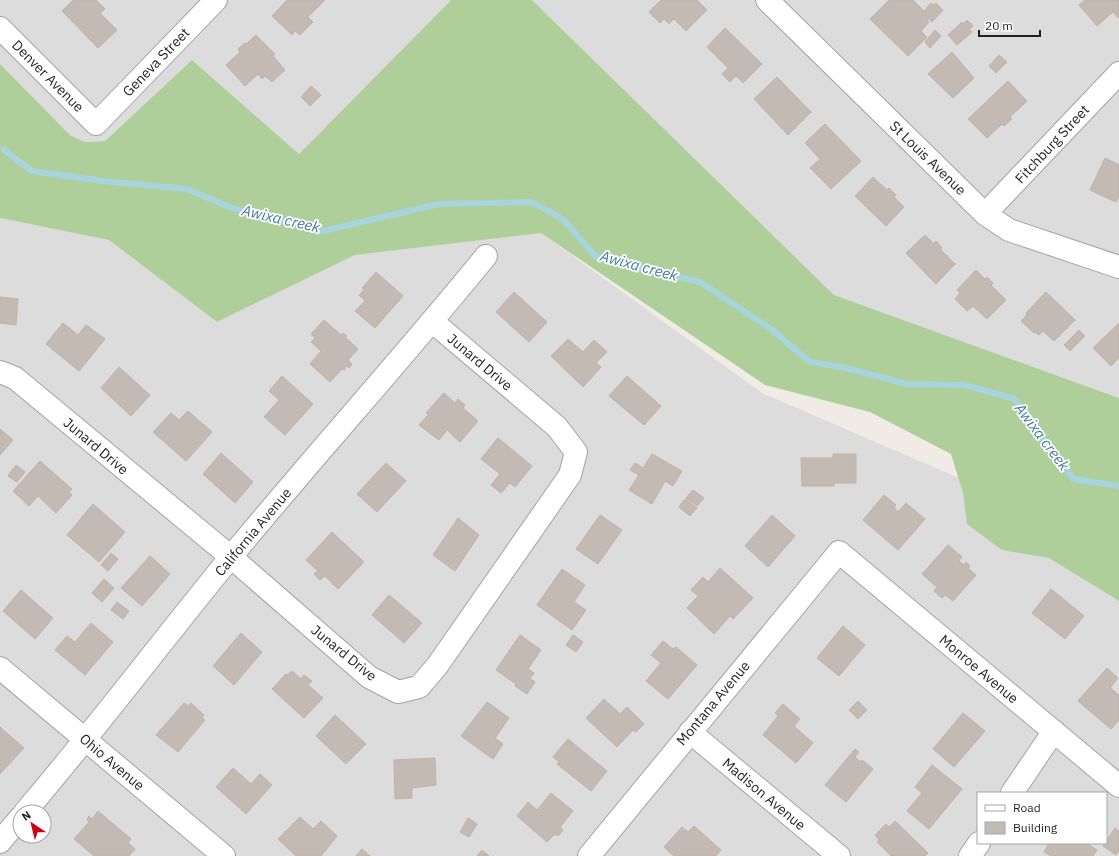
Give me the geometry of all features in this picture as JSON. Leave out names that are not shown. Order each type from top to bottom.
[{"type":"street","name":"Geneva Street","points":[[96,124],[216,0]]},
{"type":"street","name":"St Louis Avenue","points":[[767,0],[985,214],[1009,230],[1119,267]]},
{"type":"street","name":"Denver Avenue","points":[[0,28],[96,124]]},
{"type":"street","name":"Fitchburg Street","points":[[985,214],[1119,73]]},
{"type":"street","name":"California Avenue","points":[[32,804],[86,740],[231,557],[433,322],[486,256]]},
{"type":"street","name":"Junard Drive","points":[[0,372],[15,378],[231,557],[370,677],[398,692],[419,686],[437,666],[570,475],[576,452],[557,428],[433,322]]},
{"type":"street","name":"Monroe Avenue","points":[[839,552],[1119,786]]},
{"type":"street","name":"Montana Avenue","points":[[589,856],[839,552]]},
{"type":"street","name":"Ohio Avenue","points":[[0,668],[224,856]]},
{"type":"street","points":[[1013,792],[1054,731]]},
{"type":"street","name":"Madison Avenue","points":[[690,732],[839,856]]},
{"type":"street","points":[[0,842],[12,828]]},
{"type":"street","points":[[970,856],[978,844]]},
{"type":"shaded area","points":[[0,0],[451,0],[299,154],[192,60],[105,141],[85,142],[70,135],[0,64]]},
{"type":"shaded area","points":[[532,0],[1119,0],[1119,398],[834,295]]},
{"type":"shaded area","points":[[0,218],[109,240],[217,322],[355,255],[541,233],[762,393],[1119,547],[1119,856],[0,856]]},
{"type":"green space","points":[[451,0],[532,0],[834,295],[1119,398],[1119,601],[1049,558],[1002,550],[967,524],[963,493],[951,454],[870,412],[765,385],[541,233],[355,255],[217,322],[109,240],[0,218],[0,64],[70,135],[85,142],[105,141],[192,60],[299,154]]},
{"type":"building","points":[[73,0],[96,0],[105,9],[100,13],[117,30],[98,48],[62,11]]},
{"type":"building","points":[[287,0],[325,0],[308,17],[313,22],[300,35],[295,31],[292,35],[272,16]]},
{"type":"building","points":[[661,0],[697,0],[707,10],[686,31],[674,19],[669,24],[664,19],[660,23],[649,12]]},
{"type":"building","points":[[889,0],[913,0],[924,11],[931,3],[934,5],[936,3],[943,10],[932,22],[929,19],[927,20],[929,22],[921,31],[927,37],[908,56],[870,19]]},
{"type":"building","points":[[1085,0],[1119,0],[1119,17],[1118,18],[1113,12],[1097,26],[1079,5]]},
{"type":"building","points":[[967,20],[973,26],[969,29],[972,32],[957,45],[948,35],[962,22],[963,24]]},
{"type":"building","points":[[725,28],[762,64],[743,83],[736,76],[730,82],[722,74],[728,68],[707,47]]},
{"type":"building","points":[[935,30],[941,36],[930,48],[925,42]]},
{"type":"building","points":[[256,35],[275,54],[273,56],[285,70],[272,82],[265,76],[262,79],[258,74],[245,86],[226,65],[240,52],[238,49]]},
{"type":"building","points":[[952,52],[974,78],[953,98],[928,74]]},
{"type":"building","points":[[999,55],[1007,62],[996,73],[989,66]]},
{"type":"building","points":[[777,77],[811,112],[788,135],[754,99]]},
{"type":"building","points":[[1008,81],[1027,101],[1010,117],[1012,119],[1004,126],[1002,124],[987,138],[968,119]]},
{"type":"building","points":[[311,86],[321,95],[310,106],[301,97]]},
{"type":"building","points":[[825,124],[861,161],[831,189],[810,168],[820,159],[805,143]]},
{"type":"building","points":[[1105,158],[1119,165],[1119,197],[1116,202],[1090,190]]},
{"type":"building","points":[[873,177],[887,190],[889,188],[896,195],[894,197],[904,207],[886,226],[855,196]]},
{"type":"building","points":[[925,235],[934,244],[936,241],[942,248],[940,249],[955,264],[936,284],[906,253]]},
{"type":"building","points":[[976,270],[985,279],[987,277],[993,283],[991,285],[1006,300],[987,319],[973,306],[967,311],[955,299],[960,293],[957,290]]},
{"type":"building","points":[[376,272],[403,296],[375,328],[355,311],[365,301],[359,295],[364,290],[362,288]]},
{"type":"building","points":[[514,292],[547,322],[529,342],[496,312]]},
{"type":"building","points":[[1046,292],[1075,320],[1054,341],[1043,331],[1039,335],[1035,332],[1034,333],[1021,321],[1027,315],[1026,313]]},
{"type":"building","points":[[0,297],[18,299],[16,325],[0,323]]},
{"type":"building","points":[[324,320],[341,335],[343,333],[347,336],[345,337],[358,349],[348,360],[352,364],[349,368],[347,366],[344,370],[342,369],[330,382],[310,364],[321,351],[311,342],[315,338],[311,334]]},
{"type":"building","points":[[63,323],[78,335],[86,325],[105,339],[79,371],[46,344]]},
{"type":"building","points":[[1119,323],[1119,358],[1111,366],[1093,348]]},
{"type":"building","points":[[1079,330],[1085,336],[1070,351],[1064,345]]},
{"type":"building","points":[[568,339],[583,352],[594,340],[607,352],[596,363],[601,367],[583,387],[551,356]]},
{"type":"building","points":[[119,367],[150,395],[131,416],[101,388]]},
{"type":"building","points":[[282,376],[313,404],[285,435],[264,417],[279,400],[269,391]]},
{"type":"building","points":[[627,376],[661,406],[644,425],[609,396]]},
{"type":"building","points":[[444,393],[455,403],[458,399],[465,405],[463,408],[478,421],[460,442],[447,430],[439,440],[419,425],[428,415],[426,413]]},
{"type":"building","points":[[188,411],[212,432],[186,461],[153,432],[171,413],[179,420]]},
{"type":"building","points":[[0,429],[13,440],[0,455]]},
{"type":"building","points":[[498,438],[532,466],[515,487],[510,483],[501,493],[491,485],[500,474],[481,459]]},
{"type":"building","points":[[221,453],[253,482],[235,503],[203,474]]},
{"type":"building","points":[[652,454],[682,471],[673,486],[665,481],[652,504],[629,490],[639,475],[630,470],[635,463],[643,468]]},
{"type":"building","points":[[833,454],[856,454],[856,483],[834,483],[834,486],[802,486],[801,458],[833,458]]},
{"type":"building","points":[[40,461],[72,489],[69,492],[72,495],[56,513],[38,496],[29,506],[13,491]]},
{"type":"building","points":[[386,463],[406,481],[377,512],[357,494]]},
{"type":"building","points":[[16,465],[25,472],[17,482],[8,476]]},
{"type":"building","points":[[693,490],[704,498],[697,506],[686,498]]},
{"type":"building","points":[[884,495],[896,505],[894,507],[898,512],[906,503],[925,519],[898,550],[863,520]]},
{"type":"building","points":[[685,499],[697,508],[690,516],[679,507]]},
{"type":"building","points":[[93,504],[125,532],[99,562],[67,535]]},
{"type":"building","points":[[600,515],[622,530],[598,564],[576,549]]},
{"type":"building","points":[[772,515],[795,536],[768,567],[745,546]]},
{"type":"building","points":[[458,518],[479,535],[455,571],[433,555]]},
{"type":"building","points":[[332,532],[364,562],[338,589],[325,576],[320,580],[314,574],[318,571],[306,560]]},
{"type":"building","points":[[948,545],[962,557],[959,561],[964,565],[966,562],[970,566],[968,568],[976,575],[953,601],[945,595],[942,598],[934,591],[937,587],[922,574]]},
{"type":"building","points":[[111,553],[118,559],[108,571],[101,565]]},
{"type":"building","points":[[150,556],[170,574],[142,606],[121,588]]},
{"type":"building","points":[[720,568],[753,598],[733,619],[730,616],[714,634],[687,608],[698,596],[691,590],[703,577],[708,582]]},
{"type":"building","points":[[562,569],[585,585],[574,602],[586,610],[572,630],[537,605]]},
{"type":"building","points":[[104,579],[114,588],[102,602],[92,593]]},
{"type":"building","points":[[1051,589],[1084,616],[1065,639],[1032,613]]},
{"type":"building","points":[[21,590],[53,618],[35,639],[3,611]]},
{"type":"building","points":[[389,595],[422,623],[404,643],[372,615]]},
{"type":"building","points":[[117,602],[129,611],[123,619],[111,610]]},
{"type":"building","points":[[91,623],[113,642],[85,675],[55,650],[67,636],[75,642]]},
{"type":"building","points":[[843,626],[865,645],[839,676],[817,658]]},
{"type":"building","points":[[241,633],[262,652],[234,685],[213,666]]},
{"type":"building","points":[[520,635],[541,650],[528,669],[534,673],[530,679],[535,682],[527,694],[496,670]]},
{"type":"building","points":[[573,635],[583,642],[576,652],[566,645]]},
{"type":"building","points":[[663,641],[673,649],[676,647],[697,665],[668,699],[646,681],[661,663],[651,655]]},
{"type":"building","points":[[1107,668],[1118,678],[1110,688],[1119,695],[1119,720],[1111,729],[1078,701]]},
{"type":"building","points":[[292,671],[301,679],[304,675],[312,681],[308,685],[323,698],[304,718],[272,689],[286,674],[287,675]]},
{"type":"building","points":[[604,699],[620,714],[627,707],[644,724],[636,732],[633,730],[617,747],[586,718]]},
{"type":"building","points":[[858,701],[867,710],[858,719],[849,710]]},
{"type":"building","points":[[487,702],[509,718],[495,738],[503,744],[493,759],[461,736]]},
{"type":"building","points":[[184,703],[188,706],[191,703],[204,715],[202,718],[205,720],[178,752],[156,735]]},
{"type":"building","points":[[783,704],[800,719],[794,726],[813,743],[796,763],[763,735],[778,716],[775,713]]},
{"type":"building","points":[[963,713],[985,731],[954,767],[933,749]]},
{"type":"building","points":[[335,715],[366,744],[346,764],[316,736]]},
{"type":"building","points":[[0,727],[24,748],[0,774]]},
{"type":"building","points":[[568,739],[607,771],[591,791],[557,764],[559,762],[553,757]]},
{"type":"building","points":[[855,749],[859,752],[855,757],[861,762],[862,760],[873,769],[846,802],[825,785]]},
{"type":"building","points":[[435,758],[436,785],[412,788],[412,798],[395,799],[394,760]]},
{"type":"building","points":[[932,765],[962,789],[929,829],[907,811],[922,793],[915,787]]},
{"type":"building","points":[[233,768],[251,784],[260,774],[272,785],[246,814],[216,787]]},
{"type":"building","points":[[551,793],[573,811],[560,827],[563,830],[558,836],[555,834],[547,842],[517,816],[528,802],[537,810]]},
{"type":"building","points":[[98,811],[131,839],[128,843],[135,849],[129,856],[94,856],[74,839],[89,822],[87,820],[89,816],[92,819]]},
{"type":"building","points":[[300,817],[313,829],[321,821],[337,836],[321,856],[296,856],[278,839]]},
{"type":"building","points":[[468,818],[477,824],[469,837],[460,832]]},
{"type":"building","points":[[895,821],[928,853],[925,856],[891,856],[877,842],[879,840],[875,835],[886,824],[889,827]]},
{"type":"building","points":[[694,826],[721,850],[716,856],[674,856],[664,847],[682,827],[688,832]]},
{"type":"building","points":[[1115,828],[1119,831],[1119,851],[1116,855],[1103,846],[1107,844],[1107,840]]},
{"type":"building","points":[[1048,844],[1088,844],[1097,850],[1093,856],[1051,856],[1044,852]]},
{"type":"building","points":[[362,849],[370,856],[356,856]]},
{"type":"building","points":[[482,850],[489,856],[477,856]]},
{"type":"waterway","name":"Awixa creek","points":[[4,150],[32,171],[103,181],[187,189],[232,208],[323,231],[439,204],[532,202],[564,220],[596,257],[700,282],[771,329],[810,362],[842,367],[907,384],[964,385],[1015,399],[1073,479],[1119,486]]}]
